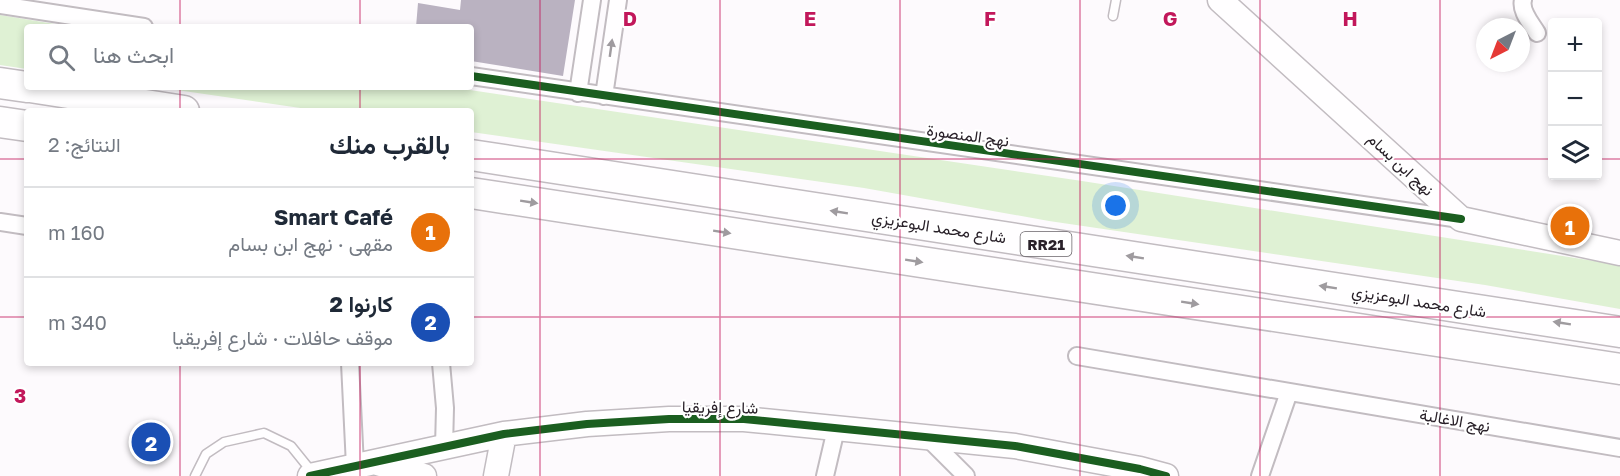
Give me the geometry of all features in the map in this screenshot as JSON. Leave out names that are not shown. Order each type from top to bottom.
[{"type":"highway","points":[[0,83],[24,86]]},
{"type":"highway","points":[[48,90],[164,108]]},
{"type":"highway","points":[[0,122],[24,126]]},
{"type":"highway","name":"شارع محمد البوعزيزي","points":[[474,155],[1620,332]]},
{"type":"highway","name":"RR21","points":[[474,193],[1620,369]]},
{"type":"street","points":[[578,93],[592,0]]},
{"type":"street","points":[[604,96],[618,0]]},
{"type":"street","name":"نهج ابن بسام","points":[[1220,0],[1461,219]]},
{"type":"street","points":[[1523,0],[1521,4],[1523,10],[1537,33]]},
{"type":"street","points":[[0,5],[124,24]]},
{"type":"street","name":"نهج المنصورة","points":[[474,76],[1461,219]]},
{"type":"street","points":[[1461,219],[1620,253]]},
{"type":"street","points":[[0,222],[24,226]]},
{"type":"street","name":"نهج الاغالبة","points":[[1077,356],[1620,448]]},
{"type":"street","points":[[350,366],[365,465],[424,476]]},
{"type":"street","points":[[441,366],[445,408],[444,447]]},
{"type":"street","points":[[1260,476],[1289,392]]},
{"type":"street","name":"شارع إفريقيا","points":[[312,476],[504,434],[587,424],[669,419],[744,419],[1015,446],[1166,476]]},
{"type":"street","points":[[825,476],[836,429]]},
{"type":"street","points":[[496,476],[504,434]]},
{"type":"street","points":[[928,438],[966,476]]},
{"type":"lane","points":[[1113,16],[1116,0]]},
{"type":"lane","points":[[195,476],[206,454],[224,442],[264,433],[291,446],[312,476]]},
{"type":"green space","points":[[0,15],[55,24],[24,24],[24,69],[0,65]]},
{"type":"green space","points":[[177,90],[470,90],[1082,181],[1620,265],[1620,309],[1485,285],[1049,221],[864,188],[474,132],[474,108],[300,108]]},
{"type":"building","points":[[461,0],[575,0],[563,76],[474,61],[474,24],[416,24],[418,3],[460,10]]},
{"type":"cycle path","points":[[474,76],[1461,219]]},
{"type":"cycle path","points":[[310,476],[504,434],[587,424],[669,419],[744,419],[1015,446],[1166,476]]},
{"type":"place","name":"Smart Café","points":[[1570,226]]},
{"type":"place","name":"كارنوا 2","points":[[151,442]]}]
